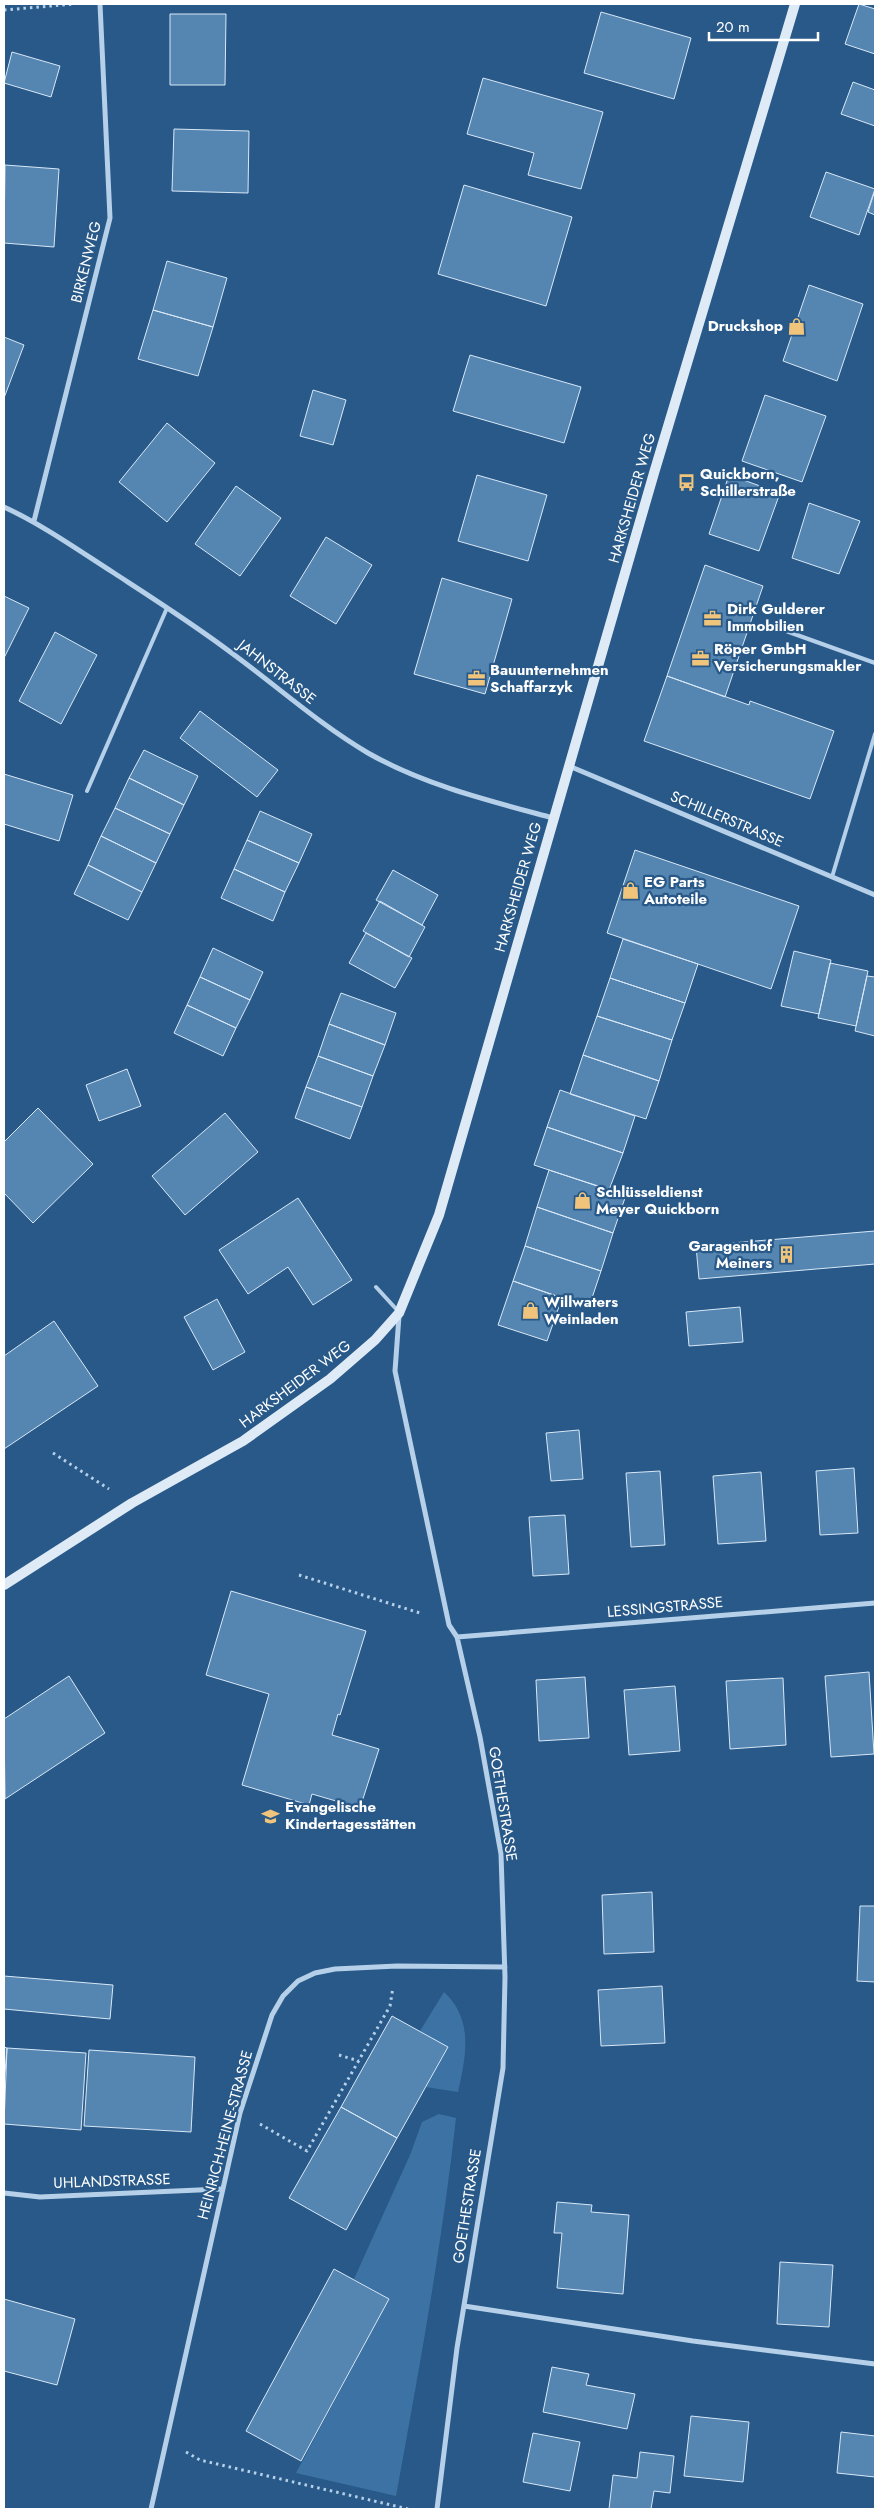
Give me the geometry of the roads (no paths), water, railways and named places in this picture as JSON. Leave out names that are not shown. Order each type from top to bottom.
[{"type":"main road","name":"HARKSHEIDER WEG","points":[[4,1585],[132,1503],[243,1441],[330,1379],[375,1340],[399,1313],[439,1216],[553,818],[795,4]]},
{"type":"street","name":"BIRKENWEG","points":[[34,521],[110,218],[100,4]]},
{"type":"street","name":"JAHNSTRASSE","points":[[4,506],[34,521],[167,608],[233,654],[329,729],[369,754],[415,776],[454,790],[553,818]]},
{"type":"street","name":"SCHILLERSTRASSE","points":[[569,766],[875,895]]},
{"type":"street","name":"GOETHESTRASSE","points":[[399,1313],[395,1371],[450,1625],[457,1636],[480,1737],[501,1854],[505,1967],[503,2068],[464,2306],[437,2509]]},
{"type":"street","name":"LESSINGSTRASSE","points":[[457,1636],[875,1603]]},
{"type":"street","name":"HEINRICH-HEINE-STRASSE","points":[[151,2509],[221,2189],[240,2113],[272,2015],[283,1996],[298,1981],[315,1973],[335,1968],[397,1966],[505,1967]]},
{"type":"street","name":"UHLANDSTRASSE","points":[[4,2193],[40,2197],[221,2189]]},
{"type":"street","points":[[464,2306],[693,2341],[875,2364]]},
{"type":"lane","points":[[87,791],[167,608]]},
{"type":"lane","points":[[786,631],[875,663]]},
{"type":"lane","points":[[832,877],[875,734]]},
{"type":"lane","points":[[376,1287],[399,1313]]},
{"type":"place","name":"Druckshop","points":[[797,326]]},
{"type":"place","name":"Quickborn, Schillerstraße","points":[[686,483]]},
{"type":"place","name":"Dirk Gulderer Immobilien","points":[[713,618]]},
{"type":"place","name":"Röper GmbH Versicherungsmakler","points":[[700,658]]},
{"type":"place","name":"Bauunternehmen Schaffarzyk","points":[[476,679]]},
{"type":"place","name":"EG Parts Autoteile","points":[[630,891]]},
{"type":"place","name":"Schlüsseldienst Meyer Quickborn","points":[[582,1201]]},
{"type":"place","name":"Garagenhof Meiners","points":[[786,1255]]},
{"type":"place","name":"Willwaters Weinladen","points":[[530,1311]]},
{"type":"place","name":"Evangelische Kindertagesstätten","points":[[271,1816]]}]
